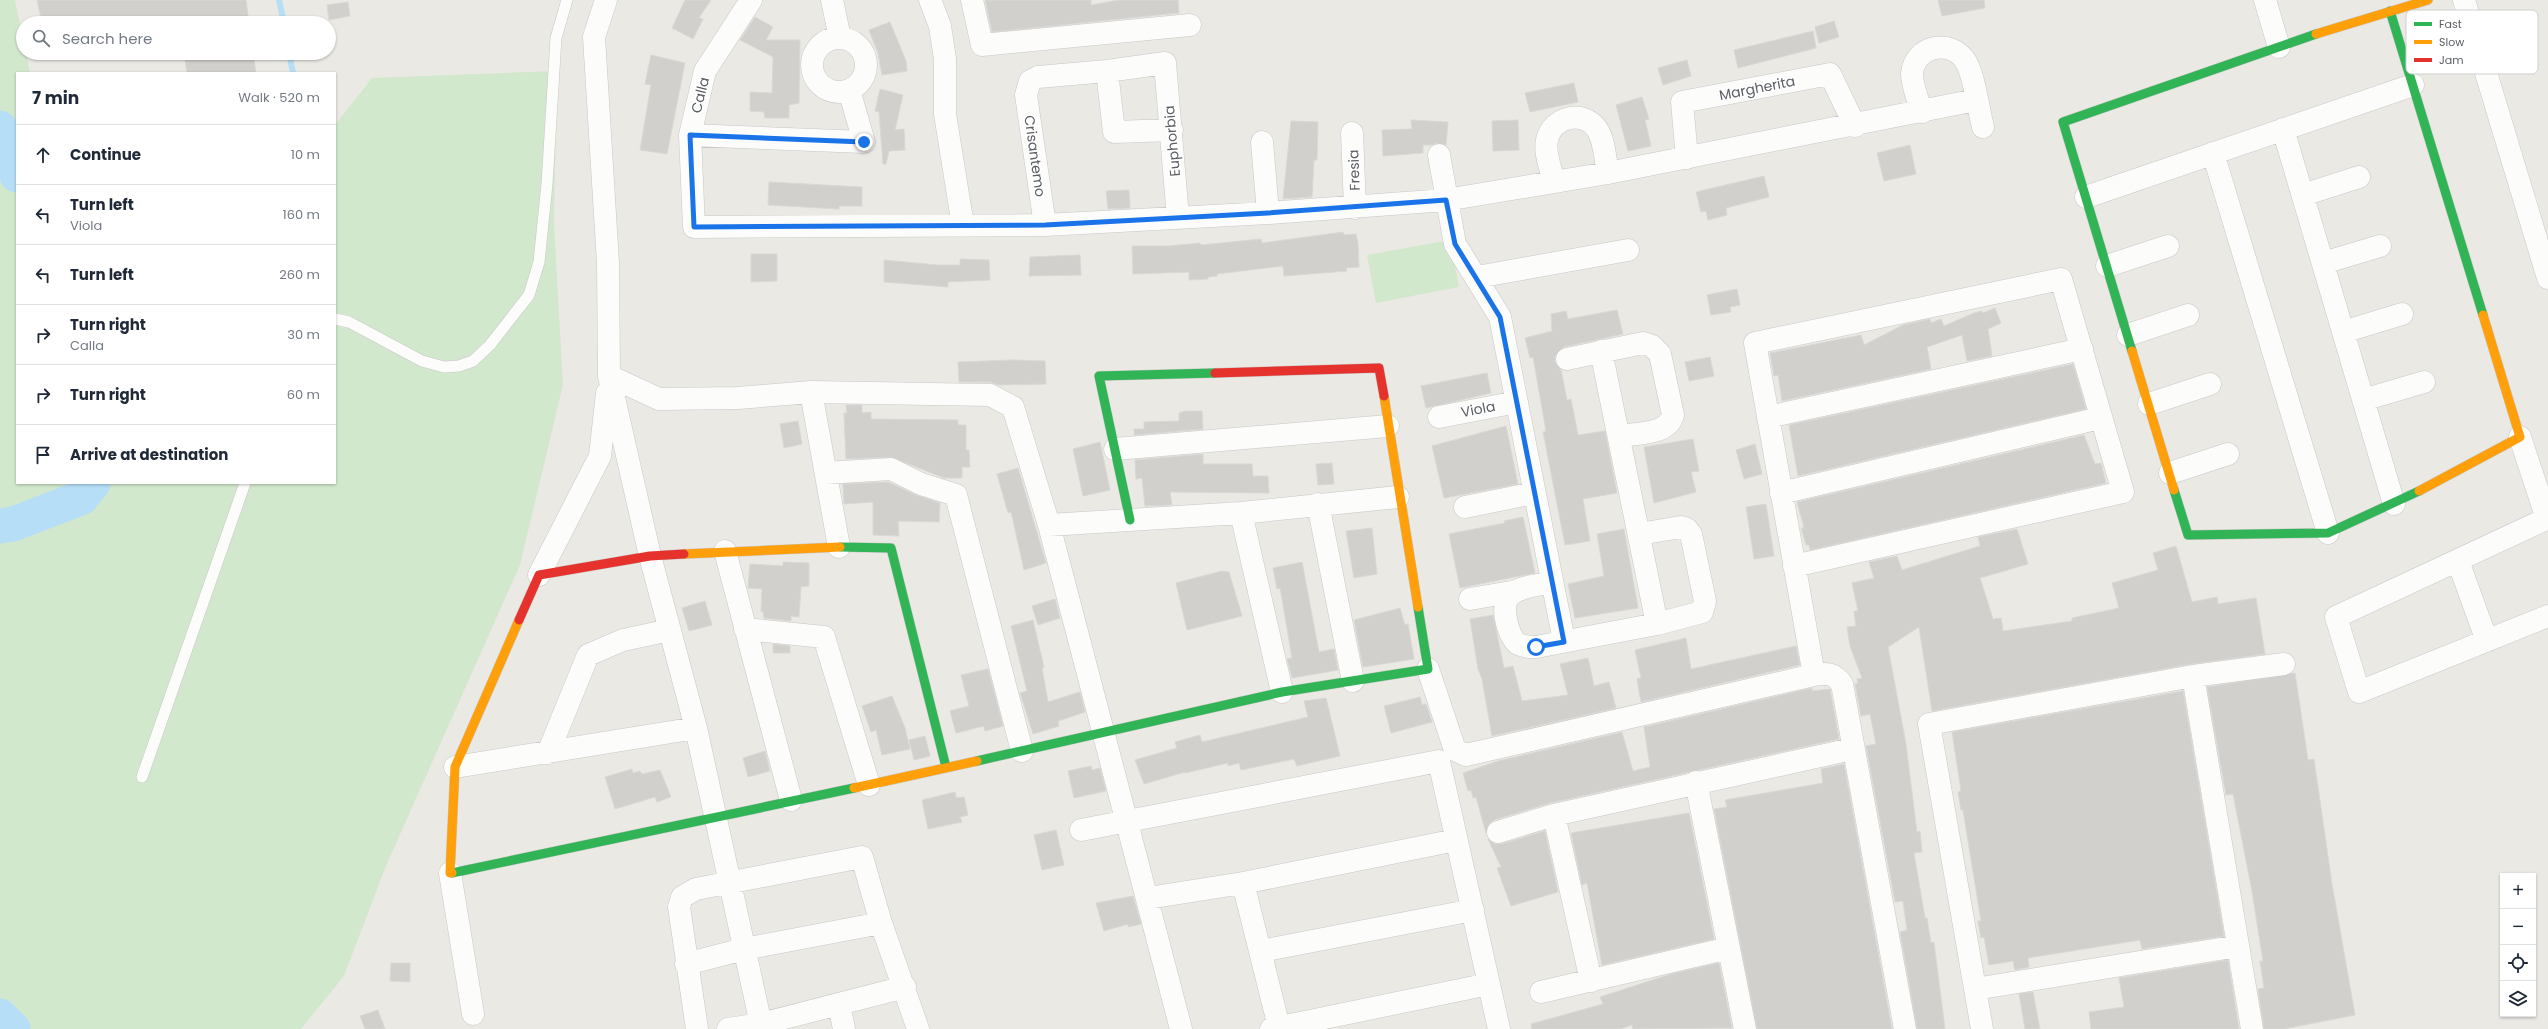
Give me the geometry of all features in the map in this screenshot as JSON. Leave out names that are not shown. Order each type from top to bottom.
[{"type":"street","points":[[473,1014],[450,873],[455,767],[539,575],[600,456],[609,376],[608,263],[594,37],[606,0]]},
{"type":"street","name":"Calla","points":[[751,0],[705,71],[690,135],[694,227],[963,226]]},
{"type":"street","points":[[832,0],[840,38]]},
{"type":"street","points":[[930,0],[940,26],[945,59],[945,114],[963,226],[1045,225],[1178,218],[1355,208],[1446,200],[1608,173],[1855,126],[1976,100]]},
{"type":"street","points":[[972,0],[982,45],[1190,25]]},
{"type":"street","points":[[2428,0],[2279,47],[2063,122],[2188,535],[2328,533],[2394,504],[2520,437]]},
{"type":"street","points":[[2464,0],[2467,10]]},
{"type":"street","points":[[2268,1],[2279,47]]},
{"type":"street","points":[[2390,11],[2406,62]]},
{"type":"street","points":[[840,38],[857,46],[865,61],[862,78],[849,90],[841,92],[824,88],[813,73],[814,56],[818,48],[825,42],[840,38]]},
{"type":"street","points":[[1922,112],[1912,73],[1919,56],[1935,47],[1952,49],[1961,55],[1966,62],[1983,127]]},
{"type":"street","name":"Euphorbia","points":[[1107,71],[1165,63],[1172,130],[1178,218]]},
{"type":"street","points":[[1107,71],[1114,132],[1172,130]]},
{"type":"street","name":"Crisantemo","points":[[1045,225],[1026,95],[1027,87],[1030,81],[1038,77],[1107,71]]},
{"type":"street","name":"Margherita","points":[[1687,158],[1682,102],[1830,74],[1855,126]]},
{"type":"street","points":[[2410,74],[2520,437],[2547,519],[2336,617],[2359,692],[2548,616]]},
{"type":"street","points":[[2486,74],[2548,278]]},
{"type":"street","points":[[2086,197],[2413,84]]},
{"type":"street","points":[[690,135],[864,142],[849,90]]},
{"type":"street","points":[[1554,182],[1547,141],[1555,124],[1572,117],[1581,118],[1596,128],[1601,136],[1608,173]]},
{"type":"street","points":[[2283,129],[2394,504]]},
{"type":"street","name":"Fresia","points":[[1352,133],[1355,208]]},
{"type":"street","points":[[1262,142],[1268,213]]},
{"type":"street","points":[[2213,153],[2328,533]]},
{"type":"street","points":[[1439,155],[1455,244],[1477,277],[1500,317],[1551,583],[1564,642]]},
{"type":"street","points":[[2303,195],[2359,178]]},
{"type":"street","points":[[2107,266],[2168,246]]},
{"type":"street","points":[[2323,263],[2380,246]]},
{"type":"street","points":[[1477,277],[1628,250]]},
{"type":"street","points":[[1794,566],[2123,492],[2100,418],[2082,349],[2061,280],[1755,343],[1781,494],[1794,566],[1814,675]]},
{"type":"street","points":[[2344,332],[2402,314]]},
{"type":"street","points":[[2128,335],[2188,315]]},
{"type":"street","points":[[1567,358],[1643,344],[1652,346],[1660,354],[1673,415],[1672,422],[1666,428],[1620,436]]},
{"type":"street","points":[[1768,417],[2082,349]]},
{"type":"street","points":[[1602,351],[1657,624]]},
{"type":"street","points":[[1130,520],[1099,376],[1379,368],[1398,497],[1428,669],[1455,750],[1466,755],[1814,675],[1828,673],[1837,676],[1842,684],[1852,750],[1905,1029]]},
{"type":"street","points":[[609,376],[659,399],[738,398],[811,392],[990,396],[1008,402],[1013,407],[1049,525],[1128,820],[1181,1029]]},
{"type":"street","points":[[609,376],[650,556],[696,728],[716,815],[729,883],[762,1026]]},
{"type":"street","points":[[2364,400],[2424,382]]},
{"type":"street","points":[[2149,404],[2210,384]]},
{"type":"street","points":[[811,392],[839,547]]},
{"type":"street","name":"Viola","points":[[1439,417],[1517,402]]},
{"type":"street","points":[[1781,494],[2100,418]]},
{"type":"street","points":[[1115,449],[1388,426]]},
{"type":"street","points":[[2170,473],[2228,454]]},
{"type":"street","points":[[826,473],[891,469],[921,484],[956,495],[1022,751]]},
{"type":"street","points":[[1465,507],[1534,493]]},
{"type":"street","points":[[1049,525],[1241,513],[1398,497]]},
{"type":"street","points":[[1318,504],[1353,681]]},
{"type":"street","points":[[1241,513],[1282,692]]},
{"type":"street","points":[[1517,591],[1508,597],[1504,606],[1512,636],[1518,643],[1526,647],[1536,647],[1564,642],[1698,615],[1705,606],[1705,601],[1691,534],[1687,529],[1681,528],[1639,534]]},
{"type":"street","points":[[539,575],[650,556],[725,551],[839,547],[891,548],[946,767]]},
{"type":"street","points":[[725,551],[791,800]]},
{"type":"street","points":[[2458,561],[2487,640]]},
{"type":"street","points":[[1470,599],[1517,591],[1551,583]]},
{"type":"street","points":[[745,629],[824,636],[869,785]]},
{"type":"street","points":[[548,753],[588,655],[623,640],[670,630]]},
{"type":"street","points":[[1982,1029],[1929,724],[2193,676],[2284,664]]},
{"type":"street","points":[[450,873],[716,815],[869,785],[1022,751],[1104,730],[1282,692],[1428,669]]},
{"type":"street","points":[[2193,676],[2252,1029]]},
{"type":"street","points":[[455,767],[696,728]]},
{"type":"street","points":[[1498,832],[1554,815],[1696,782],[1852,750]]},
{"type":"street","points":[[1081,830],[1440,761],[1456,840],[1499,1029]]},
{"type":"street","points":[[1696,782],[1745,1029]]},
{"type":"street","points":[[1554,815],[1591,981]]},
{"type":"street","points":[[1148,898],[1243,882],[1456,840]]},
{"type":"street","points":[[697,1029],[686,964],[679,907],[682,897],[696,889],[862,857],[882,923],[918,1029]]},
{"type":"street","points":[[1243,882],[1261,951],[1275,1028],[1489,984]]},
{"type":"street","points":[[1261,951],[1473,910]]},
{"type":"street","points":[[686,964],[744,949],[882,923]]},
{"type":"street","points":[[1975,989],[2238,946]]},
{"type":"street","points":[[1541,992],[1729,948]]},
{"type":"street","points":[[728,1029],[762,1026],[905,987]]},
{"type":"street","points":[[839,1004],[844,1029]]},
{"type":"lane","points":[[336,319],[349,322],[422,361],[444,366],[460,366],[473,361],[490,345],[529,295],[540,262],[547,184],[556,38],[567,0]]},
{"type":"lane","points":[[142,777],[245,484]]},
{"type":"green space","points":[[0,0],[15,0],[18,16],[16,16],[16,60],[27,60],[30,72],[16,72],[16,484],[336,484],[336,124],[372,78],[557,71],[554,223],[563,385],[520,565],[386,866],[344,976],[301,1029],[0,1029]]},
{"type":"green space","points":[[1450,240],[1459,287],[1376,303],[1367,255]]},
{"type":"building","points":[[37,0],[246,0],[248,16],[40,16]]},
{"type":"building","points":[[685,0],[711,0],[699,18],[703,19],[693,39],[672,28]]},
{"type":"building","points":[[985,0],[1091,0],[1091,5],[1119,0],[1178,0],[1179,13],[992,32]]},
{"type":"building","points":[[1938,0],[1984,0],[1985,8],[1942,16]]},
{"type":"building","points":[[348,2],[350,16],[336,19],[336,16],[328,16],[327,5]]},
{"type":"building","points":[[755,17],[773,27],[766,40],[800,40],[799,103],[789,105],[789,118],[765,118],[764,112],[750,111],[750,92],[772,93],[773,57],[740,40]]},
{"type":"building","points":[[1834,21],[1839,37],[1819,43],[1815,27]]},
{"type":"building","points":[[890,22],[906,61],[907,71],[882,75],[878,53],[869,30]]},
{"type":"building","points":[[1813,31],[1816,48],[1738,68],[1734,50]]},
{"type":"building","points":[[651,55],[685,63],[667,154],[640,150],[651,85],[645,84]]},
{"type":"building","points":[[185,60],[254,60],[256,72],[187,72]]},
{"type":"building","points":[[1687,60],[1691,76],[1663,85],[1658,68]]},
{"type":"building","points":[[1574,83],[1578,102],[1530,112],[1525,93]]},
{"type":"building","points":[[880,89],[903,95],[895,130],[904,129],[905,150],[889,151],[886,164],[883,164],[879,112],[875,111]]},
{"type":"building","points":[[1642,97],[1649,119],[1645,120],[1651,146],[1628,151],[1616,105]]},
{"type":"building","points":[[1411,120],[1448,122],[1446,145],[1437,143],[1423,145],[1423,153],[1383,156],[1382,130],[1412,129]]},
{"type":"building","points":[[1518,120],[1519,150],[1493,151],[1492,121]]},
{"type":"building","points":[[1291,121],[1318,122],[1317,160],[1314,160],[1312,197],[1283,199]]},
{"type":"building","points":[[1910,145],[1916,174],[1884,181],[1877,153]]},
{"type":"building","points":[[1764,176],[1769,197],[1726,208],[1727,215],[1708,220],[1706,211],[1701,212],[1696,192]]},
{"type":"building","points":[[769,182],[862,187],[862,206],[839,206],[839,209],[768,205]]},
{"type":"building","points":[[1129,190],[1130,208],[1108,209],[1106,191]]},
{"type":"building","points":[[1343,232],[1344,235],[1356,234],[1358,243],[1359,267],[1346,268],[1347,271],[1284,276],[1283,266],[1217,274],[1217,276],[1208,277],[1208,279],[1189,280],[1189,272],[1133,274],[1132,246],[1169,246],[1200,243],[1201,245],[1261,239],[1262,243]]},
{"type":"building","points":[[751,254],[777,254],[777,281],[751,282]]},
{"type":"building","points":[[1080,255],[1081,275],[1029,276],[1030,257]]},
{"type":"building","points":[[960,259],[989,260],[990,280],[948,282],[948,287],[884,282],[884,260],[937,265],[960,265]]},
{"type":"building","points":[[1737,289],[1740,305],[1730,307],[1731,312],[1711,315],[1707,295]]},
{"type":"building","points":[[1995,308],[2001,323],[1988,329],[1992,356],[1967,361],[1962,335],[1927,347],[1931,369],[1782,401],[1778,375],[1774,376],[1770,353],[1861,335],[1864,345],[1903,325],[1930,319],[1931,323],[1941,319],[1944,326],[1974,313],[1982,311],[1983,313]]},
{"type":"building","points":[[1617,310],[1623,334],[1564,347],[1555,356],[1555,362],[1561,370],[1567,400],[1571,399],[1578,435],[1605,431],[1617,493],[1583,499],[1590,541],[1565,545],[1543,432],[1546,431],[1533,357],[1530,358],[1525,338],[1552,331],[1551,314],[1566,311],[1568,319]]},
{"type":"building","points":[[1710,357],[1714,376],[1689,381],[1685,362]]},
{"type":"building","points":[[1012,360],[1045,361],[1046,384],[999,385],[990,382],[959,382],[958,362]]},
{"type":"building","points":[[2073,364],[2086,409],[1798,476],[1789,425]]},
{"type":"building","points":[[1487,373],[1491,393],[1426,408],[1421,386]]},
{"type":"building","points":[[846,405],[862,405],[862,413],[871,412],[871,419],[958,420],[958,425],[966,425],[966,450],[969,450],[970,467],[962,467],[962,478],[944,478],[891,457],[846,459],[844,413],[847,413]]},
{"type":"building","points":[[1185,411],[1202,411],[1203,429],[1134,435],[1134,429],[1144,429],[1144,422],[1179,421],[1179,413]]},
{"type":"building","points":[[798,421],[802,444],[784,448],[780,424]]},
{"type":"building","points":[[1506,426],[1518,484],[1444,498],[1432,446]]},
{"type":"building","points":[[2084,435],[2095,464],[2101,463],[2106,483],[1810,550],[1809,545],[1806,545],[1801,528],[1804,528],[1797,502]]},
{"type":"building","points":[[1693,439],[1699,471],[1691,472],[1696,492],[1654,503],[1644,447]]},
{"type":"building","points":[[1100,442],[1110,490],[1083,496],[1073,449]]},
{"type":"building","points":[[1755,444],[1762,474],[1744,479],[1736,450]]},
{"type":"building","points":[[1203,454],[1203,464],[1252,464],[1253,476],[1268,476],[1269,493],[1170,492],[1172,505],[1145,506],[1142,478],[1136,479],[1135,460]]},
{"type":"building","points":[[1332,463],[1334,484],[1318,485],[1316,464]]},
{"type":"building","points":[[1018,468],[1046,563],[1024,570],[1011,512],[1008,513],[997,474]]},
{"type":"building","points":[[888,482],[916,495],[940,503],[939,522],[898,521],[899,536],[873,535],[873,502],[844,504],[843,484]]},
{"type":"building","points":[[1766,504],[1774,556],[1754,559],[1746,507]]},
{"type":"building","points":[[1523,517],[1535,573],[1460,588],[1449,534],[1505,523],[1504,521]]},
{"type":"building","points":[[1372,528],[1377,574],[1354,578],[1346,531]]},
{"type":"building","points":[[1624,529],[1638,608],[1575,618],[1568,584],[1604,576],[1597,534]]},
{"type":"building","points":[[2017,529],[2028,564],[1980,578],[1993,619],[2001,618],[2003,631],[2072,621],[2072,618],[2119,608],[2112,583],[2158,570],[2153,553],[2176,546],[2192,602],[2217,597],[2218,604],[2256,598],[2265,654],[2191,664],[1932,711],[1919,627],[1888,647],[1906,744],[1917,832],[1920,831],[1922,852],[1914,853],[1925,918],[1927,918],[1931,943],[1934,942],[1945,1029],[1917,1029],[1900,932],[1907,930],[1903,901],[1895,902],[1866,746],[1876,744],[1870,714],[1861,716],[1855,684],[1858,683],[1857,679],[1862,678],[1850,646],[1847,627],[1856,626],[1854,611],[1858,611],[1852,583],[1874,578],[1869,562],[1897,556],[1902,570],[1980,546],[1978,537]]},
{"type":"building","points":[[783,562],[809,563],[809,586],[801,587],[799,617],[791,616],[791,621],[764,618],[763,612],[761,611],[762,589],[748,588],[750,564],[783,566]]},
{"type":"building","points":[[1302,562],[1319,652],[1334,649],[1338,670],[1292,678],[1287,659],[1292,658],[1288,634],[1280,588],[1277,589],[1273,568]]},
{"type":"building","points":[[1222,571],[1229,572],[1242,616],[1187,630],[1176,583]]},
{"type":"building","points":[[1055,599],[1060,618],[1038,625],[1032,606]]},
{"type":"building","points":[[705,601],[712,625],[689,631],[682,608]]},
{"type":"building","points":[[1400,608],[1405,625],[1408,624],[1414,659],[1363,667],[1354,620]]},
{"type":"building","points":[[1493,615],[1504,668],[1513,666],[1522,701],[1568,695],[1560,664],[1588,658],[1594,686],[1609,682],[1616,708],[1492,736],[1482,679],[1478,669],[1470,619]]},
{"type":"building","points":[[1033,620],[1044,667],[1042,668],[1048,702],[1080,692],[1085,712],[1058,721],[1059,726],[1033,734],[1020,693],[1027,691],[1011,626]]},
{"type":"building","points":[[1686,638],[1691,669],[1796,646],[1800,665],[1641,702],[1637,679],[1641,678],[1635,650]]},
{"type":"building","points":[[773,644],[790,646],[790,653],[773,653]]},
{"type":"building","points":[[988,669],[1003,726],[985,731],[984,726],[956,733],[950,711],[969,706],[961,675]]},
{"type":"building","points":[[2295,673],[2308,760],[2314,759],[2332,884],[2355,1015],[2284,1029],[2264,1029],[2258,989],[2264,988],[2260,961],[2263,961],[2252,891],[2233,794],[2226,795],[2207,687]]},
{"type":"building","points":[[1812,688],[1812,691],[1830,689],[1839,739],[1550,803],[1494,820],[1489,824],[1486,833],[1476,797],[1473,798],[1471,790],[1468,791],[1463,773],[1498,761],[1622,732],[1633,771],[1650,767],[1644,727]]},
{"type":"building","points":[[2183,691],[2224,936],[2142,949],[2140,940],[2028,958],[2029,967],[2015,970],[2013,961],[1989,965],[1984,937],[1981,938],[1978,921],[1981,921],[1963,810],[1961,810],[1958,792],[1961,791],[1952,732]]},
{"type":"building","points":[[892,696],[905,728],[910,749],[882,755],[876,730],[871,732],[862,706]]},
{"type":"building","points":[[1420,697],[1422,705],[1426,704],[1432,722],[1391,733],[1384,706]]},
{"type":"building","points":[[1326,698],[1340,756],[1297,766],[1294,759],[1241,770],[1239,763],[1228,766],[1228,763],[1185,772],[1144,784],[1135,760],[1177,748],[1175,742],[1200,735],[1202,742],[1308,717],[1304,701]]},
{"type":"building","points":[[925,736],[930,756],[914,760],[909,740]]},
{"type":"building","points":[[765,751],[770,771],[748,777],[743,758]]},
{"type":"building","points":[[1844,764],[1892,1029],[1757,1029],[1714,809],[1727,807],[1725,800],[1823,783],[1821,769]]},
{"type":"building","points":[[1091,766],[1092,770],[1100,768],[1106,791],[1074,798],[1068,771]]},
{"type":"building","points":[[632,769],[633,773],[640,771],[642,774],[660,770],[671,797],[657,802],[655,797],[615,809],[605,777]]},
{"type":"building","points":[[955,792],[956,798],[964,797],[968,815],[960,817],[962,822],[928,829],[922,800]]},
{"type":"building","points":[[1689,813],[1714,939],[1602,965],[1587,883],[1582,885],[1571,833]]},
{"type":"building","points":[[1056,830],[1064,865],[1042,870],[1034,835]]},
{"type":"building","points":[[1545,831],[1558,892],[1511,906],[1497,868],[1501,867],[1488,839],[1495,844],[1501,844]]},
{"type":"building","points":[[1133,896],[1141,924],[1128,927],[1128,924],[1104,931],[1096,903]]},
{"type":"building","points":[[2228,960],[2239,1029],[2091,1029],[2089,1012],[2124,1007],[2119,978]]},
{"type":"building","points":[[391,963],[410,963],[410,982],[390,981]]},
{"type":"building","points":[[1719,963],[1732,1028],[1633,1029],[1632,1025],[1620,1029],[1532,1029],[1531,1024],[1603,1004],[1600,997],[1671,974]]},
{"type":"building","points":[[2033,992],[2040,1029],[2025,1029],[2019,994]]},
{"type":"building","points":[[378,1010],[385,1029],[365,1029],[360,1016]]},
{"type":"waterway","points":[[279,0],[282,16]]},
{"type":"waterway","points":[[290,60],[293,72]]},
{"type":"waterway","points":[[0,128],[16,172]]},
{"type":"waterway","points":[[0,526],[13,524],[81,498],[92,484]]},
{"type":"waterway","points":[[0,1016],[13,1029]]},
{"type":"traffic: fast","points":[[2390,11],[2406,63]]},
{"type":"traffic: fast","points":[[2132,351],[2063,122],[2316,34]]},
{"type":"traffic: fast","points":[[2409,74],[2483,315]]},
{"type":"traffic: fast","points":[[1130,520],[1099,376],[1215,373]]},
{"type":"traffic: fast","points":[[2174,490],[2188,535],[2328,533],[2419,491]]},
{"type":"traffic: fast","points":[[840,547],[891,548],[946,767]]},
{"type":"traffic: fast","points":[[977,761],[1282,692],[1428,669],[1418,607]]},
{"type":"traffic: fast","points":[[452,873],[854,788]]},
{"type":"traffic: slow","points":[[2316,34],[2428,0]]},
{"type":"traffic: slow","points":[[2419,491],[2520,437],[2483,315]]},
{"type":"traffic: slow","points":[[2132,351],[2174,490]]},
{"type":"traffic: slow","points":[[1384,396],[1418,607]]},
{"type":"traffic: slow","points":[[684,554],[840,547]]},
{"type":"traffic: slow","points":[[452,873],[450,873],[455,767],[519,620]]},
{"type":"traffic: slow","points":[[854,788],[977,761]]},
{"type":"traffic: jam","points":[[1215,373],[1379,368],[1384,396]]},
{"type":"traffic: jam","points":[[519,620],[539,575],[650,556],[684,554]]},
{"type":"route","points":[[864,142],[690,135],[694,227],[1045,225],[1355,208],[1446,200],[1455,244],[1477,277],[1500,317],[1551,583],[1564,642],[1536,647]]}]
